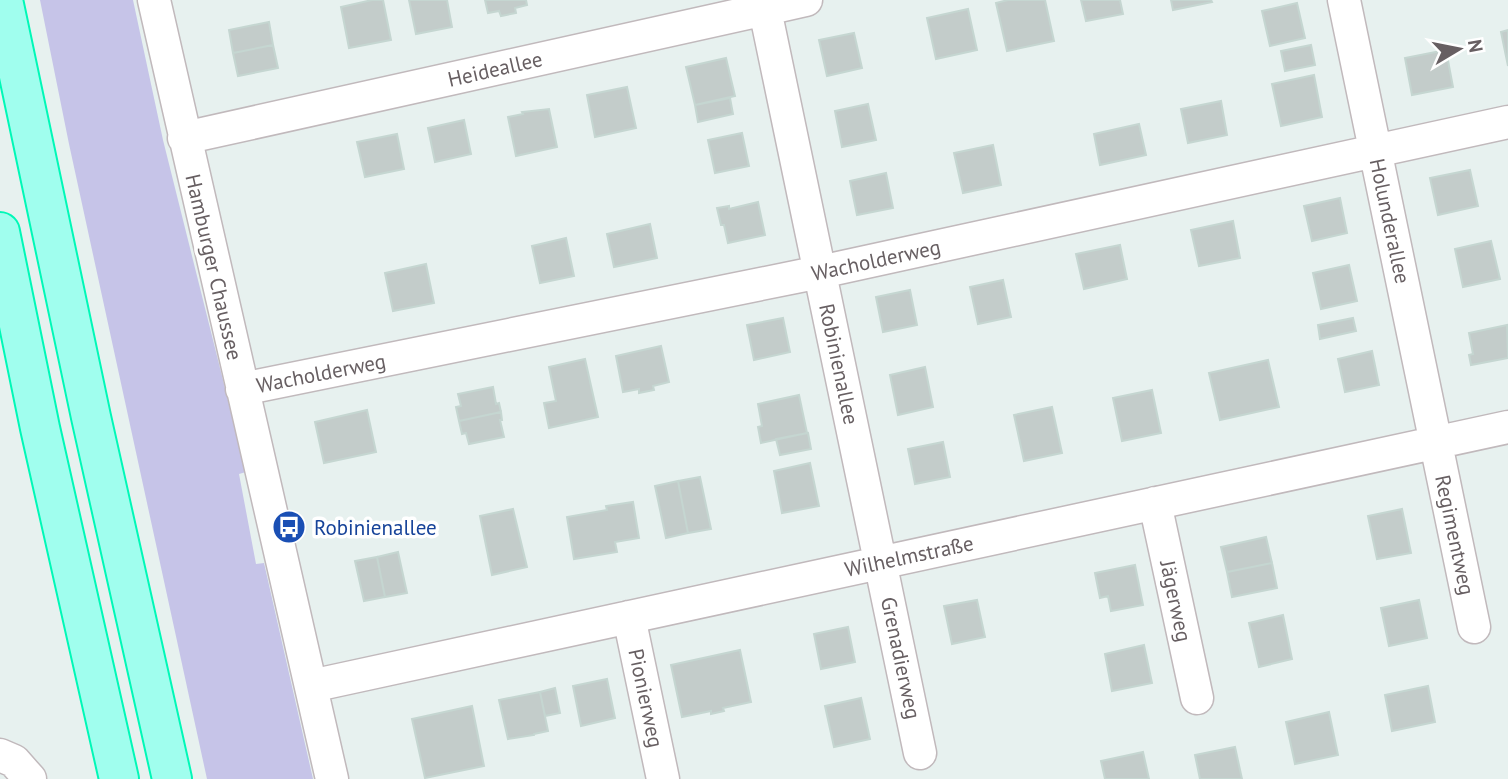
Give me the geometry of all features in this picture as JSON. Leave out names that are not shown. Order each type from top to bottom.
[{"type":"highway","points":[[3,0],[90,417],[172,779]]},
{"type":"highway","points":[[0,232],[40,428],[119,779]]},
{"type":"street","name":"Hamburger Chaussee","points":[[154,0],[332,779]]},
{"type":"street","name":"Heideallee","points":[[184,138],[764,4],[806,0]]},
{"type":"street","name":"Holunderallee","points":[[1344,0],[1436,443]]},
{"type":"street","name":"Robinienallee","points":[[764,4],[881,563]]},
{"type":"street","name":"Wacholderweg","points":[[243,389],[820,272],[1508,122]]},
{"type":"street","name":"Wilhelmstraße","points":[[311,686],[1508,427]]},
{"type":"street","name":"Regimentweg","points":[[1436,443],[1474,627]]},
{"type":"street","name":"Jägerweg","points":[[1155,503],[1197,698]]},
{"type":"street","name":"Grenadierweg","points":[[881,563],[920,753]]},
{"type":"street","name":"Pionierweg","points":[[629,617],[663,779]]},
{"type":"street","points":[[0,755],[14,761],[30,779]]},
{"type":"shaded area","points":[[40,0],[133,0],[163,140],[246,472],[239,474],[256,564],[264,563],[313,779],[207,779]]},
{"type":"building","points":[[383,0],[391,40],[349,48],[341,7]]},
{"type":"building","points":[[409,0],[447,0],[452,27],[416,34]]},
{"type":"building","points":[[485,0],[526,0],[527,5],[515,8],[516,13],[501,16],[499,11],[488,13]]},
{"type":"building","points":[[1008,0],[1045,0],[1054,41],[1007,51],[996,3]]},
{"type":"building","points":[[1081,0],[1120,0],[1123,14],[1086,21]]},
{"type":"building","points":[[1171,0],[1211,0],[1212,2],[1173,10]]},
{"type":"building","points":[[1297,3],[1305,38],[1270,46],[1262,11]]},
{"type":"building","points":[[968,9],[977,50],[936,59],[927,18]]},
{"type":"building","points":[[269,22],[273,45],[233,53],[229,30]]},
{"type":"building","points":[[1508,30],[1508,66],[1501,32]]},
{"type":"building","points":[[854,33],[862,68],[827,76],[819,40]]},
{"type":"building","points":[[273,45],[278,68],[238,76],[233,53]]},
{"type":"building","points":[[1311,45],[1315,65],[1285,71],[1281,51]]},
{"type":"building","points":[[1446,50],[1453,87],[1412,95],[1405,58]]},
{"type":"building","points":[[726,58],[735,96],[695,105],[686,67]]},
{"type":"building","points":[[1314,75],[1322,117],[1281,126],[1272,84]]},
{"type":"building","points":[[627,87],[636,128],[595,137],[587,95]]},
{"type":"building","points":[[730,98],[733,114],[698,122],[695,105]]},
{"type":"building","points":[[1221,101],[1227,135],[1188,143],[1181,109]]},
{"type":"building","points":[[868,104],[876,140],[842,147],[835,111]]},
{"type":"building","points":[[549,109],[557,147],[516,156],[508,117],[523,114],[522,112]]},
{"type":"building","points":[[464,120],[471,154],[435,162],[428,128]]},
{"type":"building","points":[[1139,124],[1146,155],[1100,165],[1094,134]]},
{"type":"building","points":[[742,133],[749,166],[715,173],[708,140]]},
{"type":"building","points":[[397,134],[404,169],[365,177],[357,142]]},
{"type":"building","points":[[993,145],[1001,185],[963,193],[954,153]]},
{"type":"building","points":[[1470,170],[1478,206],[1438,215],[1430,178]]},
{"type":"building","points":[[886,173],[893,208],[857,215],[850,181]]},
{"type":"building","points":[[1340,198],[1347,233],[1312,241],[1304,206]]},
{"type":"building","points":[[758,202],[765,235],[728,243],[717,208],[729,206],[729,209]]},
{"type":"building","points":[[1233,221],[1240,258],[1199,266],[1191,230]]},
{"type":"building","points":[[650,224],[657,258],[614,267],[607,234]]},
{"type":"building","points":[[566,238],[574,276],[540,283],[532,246]]},
{"type":"building","points":[[1491,241],[1500,279],[1463,287],[1455,249]]},
{"type":"building","points":[[1120,245],[1127,279],[1084,289],[1076,254]]},
{"type":"building","points":[[426,264],[434,303],[393,311],[385,273]]},
{"type":"building","points":[[1349,265],[1357,301],[1321,309],[1313,273]]},
{"type":"building","points":[[1003,280],[1011,317],[978,324],[970,287]]},
{"type":"building","points":[[910,290],[917,325],[883,332],[876,297]]},
{"type":"building","points":[[783,318],[790,352],[754,360],[747,325]]},
{"type":"building","points":[[1353,318],[1356,331],[1320,339],[1318,325]]},
{"type":"building","points":[[1507,325],[1508,358],[1471,365],[1469,355],[1473,354],[1469,333]]},
{"type":"building","points":[[661,346],[669,382],[653,386],[654,390],[623,392],[616,356]]},
{"type":"building","points":[[1372,351],[1379,385],[1345,392],[1338,359]]},
{"type":"building","points":[[585,359],[598,417],[549,428],[544,403],[556,401],[549,367]]},
{"type":"building","points":[[1268,360],[1279,407],[1220,420],[1209,373]]},
{"type":"building","points":[[925,367],[933,407],[898,415],[890,375]]},
{"type":"building","points":[[493,387],[496,404],[499,403],[501,412],[459,421],[456,407],[461,406],[458,394]]},
{"type":"building","points":[[1152,390],[1161,433],[1122,441],[1113,398]]},
{"type":"building","points":[[799,395],[807,433],[761,443],[758,427],[762,426],[758,404]]},
{"type":"building","points":[[1052,407],[1062,453],[1024,461],[1014,415]]},
{"type":"building","points":[[367,410],[376,452],[324,463],[315,422]]},
{"type":"building","points":[[501,412],[504,437],[469,444],[466,433],[462,434],[459,421]]},
{"type":"building","points":[[808,433],[811,449],[780,455],[776,439]]},
{"type":"building","points":[[943,442],[950,477],[915,484],[908,449]]},
{"type":"building","points":[[810,463],[819,506],[782,513],[774,471]]},
{"type":"building","points":[[700,477],[711,529],[688,533],[678,481]]},
{"type":"building","points":[[678,481],[688,533],[666,538],[655,486]]},
{"type":"building","points":[[633,502],[639,538],[615,542],[617,552],[574,559],[567,517]]},
{"type":"building","points":[[513,509],[527,567],[492,575],[480,516]]},
{"type":"building","points":[[1402,509],[1411,553],[1377,559],[1368,516]]},
{"type":"building","points":[[1266,537],[1272,563],[1227,572],[1221,547]]},
{"type":"building","points":[[398,552],[407,593],[385,597],[377,557]]},
{"type":"building","points":[[377,557],[385,597],[364,601],[355,561]]},
{"type":"building","points":[[1272,563],[1277,588],[1232,597],[1227,572]]},
{"type":"building","points":[[1135,565],[1143,605],[1111,611],[1108,596],[1100,598],[1095,573]]},
{"type":"building","points":[[977,600],[985,637],[952,644],[944,606]]},
{"type":"building","points":[[1419,600],[1427,638],[1389,646],[1381,608]]},
{"type":"building","points":[[1283,615],[1292,659],[1259,667],[1249,623]]},
{"type":"building","points":[[848,627],[855,662],[821,669],[814,634]]},
{"type":"building","points":[[1144,645],[1152,683],[1112,691],[1105,654]]},
{"type":"building","points":[[740,650],[751,702],[723,708],[724,711],[711,714],[711,711],[682,717],[671,665]]},
{"type":"building","points":[[607,679],[615,718],[581,726],[573,686]]},
{"type":"building","points":[[1428,686],[1435,722],[1392,731],[1385,695]]},
{"type":"building","points":[[555,688],[560,713],[545,716],[540,692]]},
{"type":"building","points":[[540,692],[548,731],[508,739],[499,700]]},
{"type":"building","points":[[861,698],[870,739],[834,747],[825,706]]},
{"type":"building","points":[[472,706],[484,766],[425,778],[412,719]]},
{"type":"building","points":[[1329,712],[1338,755],[1295,764],[1286,722]]},
{"type":"building","points":[[1235,747],[1242,779],[1200,779],[1195,755]]},
{"type":"building","points":[[1143,752],[1149,779],[1105,779],[1101,761]]},
{"type":"place","name":"Robinienallee","points":[[289,527]]}]
